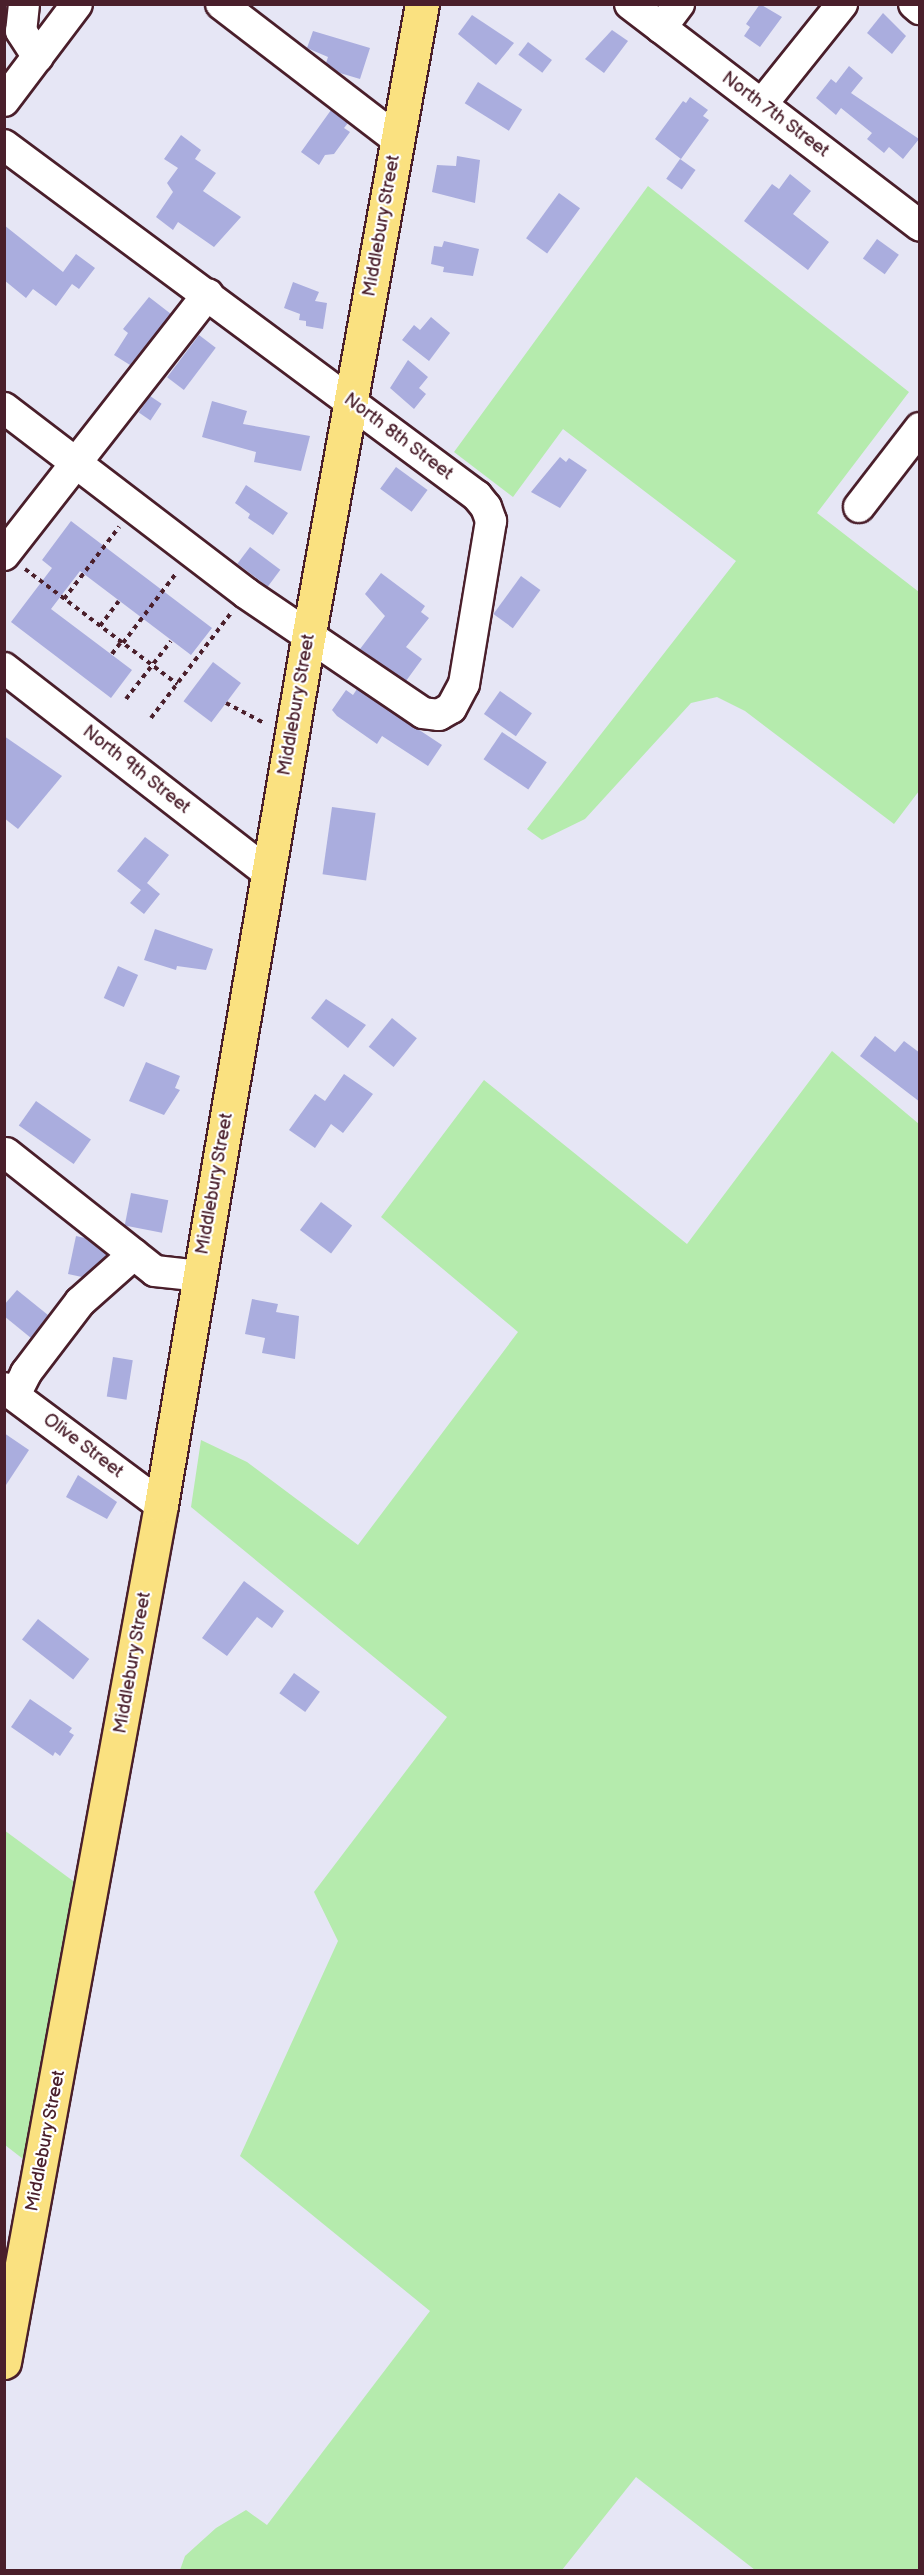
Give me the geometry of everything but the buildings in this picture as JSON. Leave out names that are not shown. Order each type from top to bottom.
[{"type":"main road","name":"Middlebury Street","points":[[4,2362],[161,1505],[309,633],[422,4]]},
{"type":"street","points":[[24,4],[21,31],[38,57]]},
{"type":"street","points":[[4,101],[77,4]]},
{"type":"street","points":[[221,4],[397,139]]},
{"type":"street","name":"North 7th Street","points":[[630,4],[920,226]]},
{"type":"street","points":[[661,28],[679,4]]},
{"type":"street","points":[[762,104],[842,4]]},
{"type":"street","points":[[914,4],[920,9]]},
{"type":"street","name":"North 8th Street","points":[[4,145],[208,294],[477,496],[486,507],[491,520],[464,684],[451,708],[439,715],[423,713],[309,633],[246,593],[4,408]]},
{"type":"street","points":[[5,554],[208,294]]},
{"type":"street","points":[[859,507],[920,428]]},
{"type":"street","name":"North 9th Street","points":[[4,668],[268,873]]},
{"type":"street","points":[[6,1153],[155,1271],[200,1276]]},
{"type":"street","points":[[10,1392],[80,1302],[134,1254]]},
{"type":"street","name":"Olive Street","points":[[10,1392],[161,1505]]},
{"type":"path","points":[[64,599],[134,507]]},
{"type":"path","points":[[112,654],[192,552]]},
{"type":"path","points":[[5,554],[177,684]]},
{"type":"path","points":[[150,718],[246,593]]},
{"type":"path","points":[[100,626],[119,601]]},
{"type":"path","points":[[126,699],[171,641]]},
{"type":"path","points":[[226,703],[264,723]]},
{"type":"green space","points":[[648,186],[909,392],[817,513],[919,592],[919,791],[894,824],[745,711],[717,697],[691,703],[585,819],[542,840],[527,829],[736,561],[563,429],[513,497],[454,452]]},
{"type":"green space","points":[[832,1051],[919,1124],[919,2570],[755,2570],[636,2477],[562,2570],[180,2570],[185,2556],[216,2528],[246,2510],[267,2525],[430,2311],[240,2156],[338,1941],[314,1892],[447,1717],[191,1507],[201,1440],[247,1462],[358,1545],[518,1332],[381,1217],[484,1080],[687,1244]]},
{"type":"green space","points":[[4,1830],[92,1895],[41,2173],[5,2145]]}]
